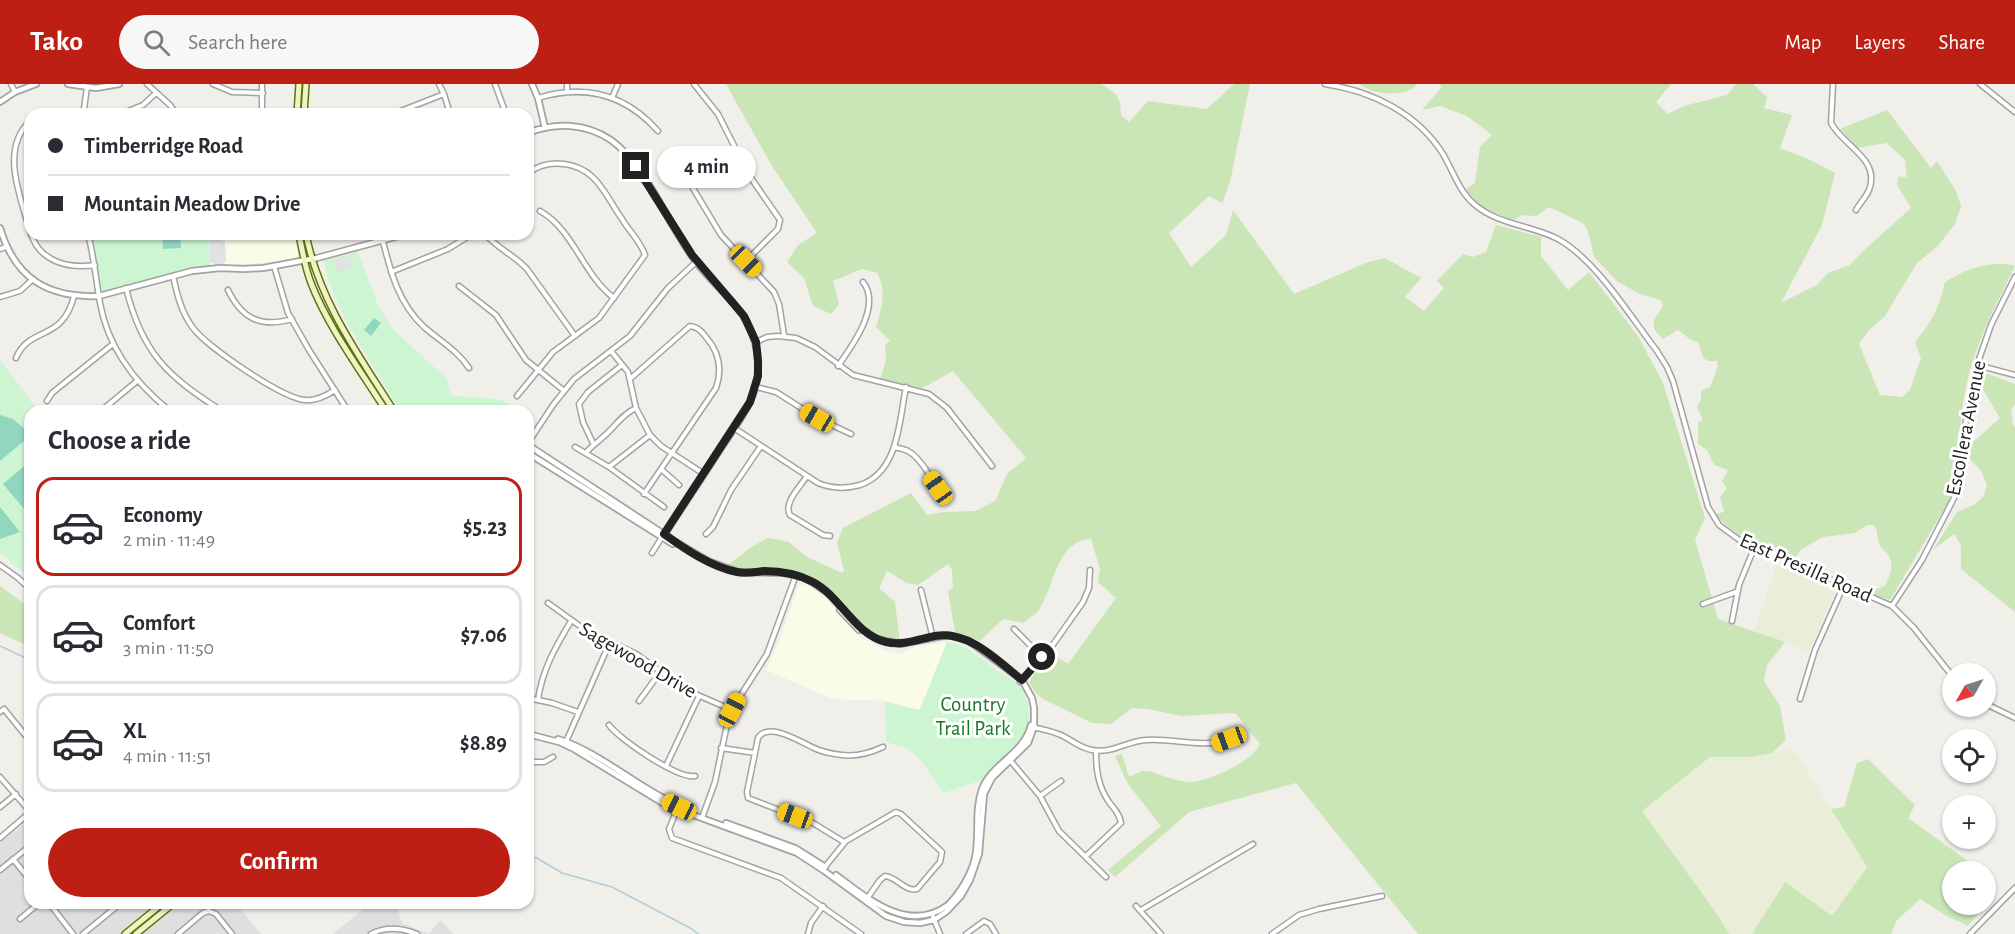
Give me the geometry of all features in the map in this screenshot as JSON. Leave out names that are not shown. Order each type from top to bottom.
[{"type":"main road","points":[[297,108],[299,84]]},
{"type":"main road","points":[[304,108],[306,84]]},
{"type":"main road","points":[[300,240],[311,283],[322,306],[382,405]]},
{"type":"main road","points":[[307,240],[322,291],[331,309],[390,405]]},
{"type":"main road","points":[[124,934],[155,909]]},
{"type":"main road","points":[[136,934],[167,909]]},
{"type":"street","points":[[11,84],[15,92]]},
{"type":"street","points":[[0,102],[15,92],[36,84]]},
{"type":"street","points":[[68,84],[103,88],[119,84]]},
{"type":"street","points":[[147,84],[172,108]]},
{"type":"street","points":[[213,84],[232,92],[262,93]]},
{"type":"street","points":[[262,84],[262,108]]},
{"type":"street","points":[[439,84],[448,108]]},
{"type":"street","points":[[495,84],[504,108]]},
{"type":"street","points":[[532,84],[545,128]]},
{"type":"street","points":[[567,84],[567,91]]},
{"type":"street","points":[[612,98],[618,84]]},
{"type":"street","points":[[694,84],[718,114],[749,175],[780,220],[778,229],[746,261]]},
{"type":"street","name":"East Presilla Road","points":[[1325,84],[1370,95],[1406,115],[1434,142],[1463,191],[1474,204],[1495,218],[1552,237],[1576,251],[1592,266],[1667,367],[1711,513],[1719,525],[1731,535],[1892,606],[1914,628],[1942,663]]},
{"type":"street","points":[[1833,84],[1831,123],[1864,159],[1871,172],[1869,189],[1856,210]]},
{"type":"street","points":[[1980,84],[2015,112]]},
{"type":"street","points":[[84,108],[87,87]]},
{"type":"street","points":[[538,98],[567,91],[593,92],[612,98],[630,108],[658,131]]},
{"type":"street","points":[[136,108],[143,105],[156,93]]},
{"type":"street","points":[[410,108],[444,94]]},
{"type":"street","points":[[534,131],[566,126],[588,129],[609,139],[623,150],[636,166],[696,262],[744,316],[756,342],[759,365],[756,387],[750,402],[652,553]]},
{"type":"street","points":[[24,128],[15,138],[11,157],[24,208]]},
{"type":"street","points":[[676,156],[721,235],[769,285],[778,299],[784,335]]},
{"type":"street","points":[[517,396],[553,352],[593,324],[645,255],[605,190],[590,173],[570,165],[544,165],[534,170]]},
{"type":"street","points":[[540,211],[553,219],[602,288],[614,298]]},
{"type":"street","points":[[0,228],[14,262],[45,287],[74,296],[99,296],[210,268],[244,269],[274,266],[386,240]]},
{"type":"street","points":[[35,240],[43,253],[58,263],[77,267],[95,266]]},
{"type":"street","points":[[89,240],[103,316],[113,344],[137,381],[162,405]]},
{"type":"street","points":[[391,272],[448,249],[462,240]]},
{"type":"street","points":[[490,240],[496,247],[527,269],[575,336]]},
{"type":"street","points":[[383,241],[399,294],[409,310],[424,326],[454,350],[469,368]]},
{"type":"street","points":[[0,249],[6,247]]},
{"type":"street","points":[[534,435],[563,390],[579,374],[630,336],[668,288],[696,262]]},
{"type":"street","points":[[274,266],[281,294],[291,319],[344,405]]},
{"type":"street","points":[[173,276],[187,319],[196,332],[215,349],[294,398],[310,400],[335,390]]},
{"type":"street","name":"Escollera Avenue","points":[[1892,606],[1922,560],[1954,498],[1959,477],[1967,412],[1977,365],[1991,326],[2015,277]]},
{"type":"street","points":[[0,297],[20,291],[33,279]]},
{"type":"street","points":[[838,366],[857,338],[865,319],[868,294],[863,282]]},
{"type":"street","points":[[459,286],[494,313],[506,328],[520,354],[563,390]]},
{"type":"street","points":[[126,288],[138,327],[155,357],[186,387],[213,405]]},
{"type":"street","points":[[228,290],[238,307],[255,320],[268,323],[291,319]]},
{"type":"street","points":[[16,358],[20,349],[32,339],[50,331],[62,322],[74,296]]},
{"type":"street","points":[[630,379],[687,327],[697,327],[718,354],[720,365],[718,382],[644,494]]},
{"type":"street","points":[[756,342],[767,337],[784,335],[807,343],[838,366],[860,378],[926,392],[939,400],[992,466]]},
{"type":"street","points":[[47,402],[52,393],[113,344]]},
{"type":"street","points":[[611,351],[630,379],[636,408],[650,435],[672,454],[704,474]]},
{"type":"street","points":[[593,443],[583,422],[579,404],[588,393],[622,365]]},
{"type":"street","points":[[1977,365],[2015,375]]},
{"type":"street","points":[[108,405],[137,381]]},
{"type":"street","points":[[756,387],[776,392],[817,418],[851,434]]},
{"type":"street","points":[[734,428],[807,476],[833,488],[863,484],[872,479],[887,464],[894,447],[906,387]]},
{"type":"street","points":[[586,453],[593,443],[602,438],[624,415],[636,408]]},
{"type":"street","points":[[609,467],[650,435]]},
{"type":"street","points":[[706,534],[713,527],[727,497],[761,446]]},
{"type":"street","points":[[575,447],[609,467],[664,507]]},
{"type":"street","points":[[894,447],[907,451],[916,458],[938,488],[940,499]]},
{"type":"street","points":[[534,448],[663,536]]},
{"type":"street","points":[[534,457],[702,560],[733,573],[796,576],[813,582],[828,593],[862,629],[877,639],[900,644],[948,635],[969,641],[1021,681],[1032,698],[1034,708],[1033,727],[1028,743],[992,778],[984,794],[980,854],[974,874],[958,900],[946,912],[933,918],[911,923],[886,916],[824,868],[797,853],[649,795],[565,743],[534,734]]},
{"type":"street","points":[[661,469],[680,485]]},
{"type":"street","points":[[807,476],[788,505],[788,511],[790,515],[823,535],[830,536]]},
{"type":"street","points":[[1732,621],[1741,578],[1755,546]]},
{"type":"street","points":[[0,565],[24,584]]},
{"type":"street","points":[[1021,681],[1086,598],[1090,585],[1090,570]]},
{"type":"street","points":[[702,817],[715,782],[725,729],[732,710],[767,654],[796,576]]},
{"type":"street","points":[[1800,699],[1815,650],[1844,585]]},
{"type":"street","points":[[921,590],[933,637]]},
{"type":"street","points":[[1703,604],[1737,592]]},
{"type":"street","name":"Sagewood Drive","points":[[548,603],[590,633],[638,655],[684,689],[732,710]]},
{"type":"street","points":[[538,700],[541,681],[552,654],[572,621]]},
{"type":"street","points":[[1014,629],[1042,657]]},
{"type":"street","points":[[565,743],[610,642]]},
{"type":"street","points":[[639,701],[661,671]]},
{"type":"street","points":[[666,766],[699,696]]},
{"type":"street","points":[[534,699],[578,712]]},
{"type":"street","points":[[0,712],[4,709],[24,734]]},
{"type":"street","points":[[1996,709],[2015,718]]},
{"type":"street","points":[[609,726],[620,737],[666,766],[686,776],[695,776]]},
{"type":"street","points":[[1033,727],[1053,732],[1082,748],[1096,751],[1114,750],[1148,740],[1211,744],[1229,739]]},
{"type":"street","points":[[844,842],[813,823],[748,798],[747,792],[759,735],[768,730],[794,738],[817,750],[841,755],[863,754],[883,747]]},
{"type":"street","points":[[721,748],[755,753]]},
{"type":"street","points":[[1086,856],[1121,823],[1120,815],[1099,784],[1096,751]]},
{"type":"street","points":[[534,762],[544,762],[553,757]]},
{"type":"street","points":[[1009,760],[1040,796],[1059,831],[1106,877]]},
{"type":"street","points":[[0,777],[24,803]]},
{"type":"street","points":[[1040,796],[1061,781]]},
{"type":"street","points":[[0,807],[16,794]]},
{"type":"street","points":[[678,808],[669,828],[672,838],[775,875],[798,888],[861,934]]},
{"type":"street","points":[[824,868],[844,842],[896,812],[902,814],[943,855],[940,862],[917,889],[909,889],[885,876],[866,900]]},
{"type":"street","points":[[0,838],[24,817]]},
{"type":"street","points":[[1141,910],[1252,844]]},
{"type":"street","points":[[0,870],[24,851]]},
{"type":"street","points":[[13,859],[24,873]]},
{"type":"street","points":[[1970,934],[2015,888]]},
{"type":"street","points":[[1272,934],[1299,915],[1382,896]]},
{"type":"street","points":[[808,934],[811,923],[823,906]]},
{"type":"street","points":[[1136,906],[1161,934]]},
{"type":"street","points":[[20,919],[32,909]]},
{"type":"street","points":[[54,909],[73,934]]},
{"type":"street","points":[[83,934],[114,909]]},
{"type":"street","points":[[178,934],[203,913],[209,911],[216,914],[232,934]]},
{"type":"street","points":[[933,918],[940,934]]},
{"type":"street","points":[[966,934],[984,921],[990,924],[996,934]]},
{"type":"street","points":[[371,934],[390,928],[406,929],[417,934]]},
{"type":"shaded area","points":[[209,240],[225,241],[226,262],[223,266],[214,266],[214,263],[210,263]]},
{"type":"shaded area","points":[[210,240],[296,240],[298,254],[296,257],[274,262],[211,266]]},
{"type":"shaded area","points":[[349,256],[352,268],[337,272],[336,259]]},
{"type":"shaded area","points":[[1777,564],[1836,589],[1809,651],[1754,631]]},
{"type":"shaded area","points":[[806,584],[825,598],[861,638],[888,652],[900,654],[918,646],[947,642],[919,710],[886,701],[833,699],[766,670],[799,585]]},
{"type":"shaded area","points":[[1793,749],[1867,866],[1832,916],[1785,882],[1752,934],[1729,934],[1717,914],[1641,811],[1710,757],[1749,757]]},
{"type":"shaded area","points":[[24,824],[24,909],[240,909],[261,934],[0,934],[0,843]]},
{"type":"shaded area","points":[[364,909],[398,909],[402,923],[429,934],[333,934]]},
{"type":"shaded area","points":[[440,920],[454,934],[429,934]]},
{"type":"green space","points":[[726,84],[1101,84],[1117,96],[1121,115],[1129,122],[1148,101],[1207,109],[1234,84],[1250,84],[1230,182],[1222,203],[1209,196],[1169,233],[1191,267],[1226,235],[1233,210],[1294,294],[1368,262],[1385,258],[1421,278],[1405,297],[1424,311],[1444,288],[1437,281],[1463,254],[1473,257],[1486,252],[1496,225],[1541,237],[1541,256],[1568,290],[1589,272],[1638,336],[1663,383],[1705,518],[1695,540],[1718,619],[1785,642],[1767,665],[1764,681],[1780,706],[1786,740],[1772,753],[1749,757],[1710,757],[1642,811],[1729,934],[1418,934],[1296,783],[1189,812],[1115,877],[1108,870],[1161,826],[1128,784],[1115,756],[1122,754],[1129,777],[1149,771],[1175,780],[1191,782],[1209,778],[1230,769],[1249,757],[1260,744],[1235,713],[1181,716],[1132,708],[1111,724],[1092,723],[1043,699],[1035,692],[1029,682],[1034,674],[1054,655],[1068,664],[1116,598],[1098,582],[1100,569],[1091,539],[1079,542],[1063,557],[1038,611],[1023,623],[1003,619],[980,641],[955,632],[948,591],[953,587],[952,570],[948,564],[918,585],[907,583],[887,571],[879,588],[895,602],[900,644],[870,636],[828,593],[796,575],[745,573],[724,568],[753,546],[768,538],[789,542],[807,557],[842,573],[844,571],[837,543],[843,528],[911,493],[927,515],[975,511],[995,501],[1007,474],[1026,458],[953,371],[921,389],[880,379],[886,360],[885,345],[890,341],[876,327],[883,293],[877,273],[862,269],[833,281],[839,304],[831,314],[813,306],[804,278],[787,262],[798,245],[817,233],[772,166]]},
{"type":"green space","points":[[1360,84],[1417,84],[1398,93],[1381,93]]},
{"type":"green space","points":[[1439,84],[1671,84],[1656,102],[1668,114],[1684,106],[1727,95],[1736,84],[1753,84],[1767,97],[1764,108],[1792,115],[1780,148],[1835,173],[1822,225],[1781,303],[1817,285],[1828,273],[1850,265],[1911,208],[1897,185],[1898,176],[1907,178],[1905,160],[1887,143],[1857,148],[1840,129],[1887,110],[1931,168],[1937,161],[1956,191],[1961,206],[1955,224],[1938,246],[1917,263],[1885,316],[1868,331],[1859,344],[1880,395],[1902,397],[1910,390],[1921,358],[1915,342],[1934,314],[1945,282],[1979,267],[1998,264],[2015,266],[1987,324],[1970,370],[1963,400],[1955,473],[1949,501],[1890,600],[1867,592],[1885,586],[1891,566],[1890,558],[1878,540],[1874,525],[1867,525],[1855,533],[1823,537],[1800,550],[1794,560],[1741,536],[1715,514],[1724,512],[1720,497],[1727,489],[1722,481],[1728,470],[1714,465],[1707,450],[1698,444],[1698,423],[1703,420],[1697,407],[1701,400],[1701,391],[1710,387],[1718,366],[1717,361],[1703,358],[1698,342],[1691,340],[1678,330],[1663,339],[1654,329],[1654,320],[1663,306],[1661,300],[1640,294],[1618,282],[1594,257],[1588,231],[1583,223],[1549,207],[1536,216],[1522,215],[1513,221],[1481,206],[1465,190],[1475,183],[1480,147],[1492,135],[1467,116],[1440,106],[1422,110],[1442,87]]},
{"type":"green space","points":[[92,240],[208,240],[210,268],[102,295]]},
{"type":"green space","points":[[162,240],[180,240],[181,248],[163,249]]},
{"type":"green space","points":[[358,252],[378,306],[395,331],[447,379],[451,395],[494,399],[511,405],[396,405],[345,318],[328,279],[324,261]]},
{"type":"green space","points":[[374,318],[381,323],[371,336],[364,330]]},
{"type":"green space","points":[[0,360],[34,405],[24,405],[24,573],[0,553]]},
{"type":"green space","points":[[1982,372],[2015,384],[2015,404],[2011,409],[2013,426],[2015,426],[2015,612],[1961,569],[1961,545],[1954,534],[1933,550],[1957,512],[1974,505],[1983,497],[1987,485],[1981,471],[1967,456],[1972,443],[2000,418],[1979,383]]},
{"type":"green space","points":[[0,415],[13,419],[24,429],[24,441],[0,461]]},
{"type":"green space","points":[[24,466],[24,509],[3,484]]},
{"type":"green space","points":[[0,507],[20,532],[0,539]]},
{"type":"green space","points":[[0,586],[24,604],[24,644],[0,633]]},
{"type":"green space","name":"Country Trail Park","points":[[947,642],[968,649],[1019,685],[1026,698],[1029,714],[1024,736],[982,780],[943,793],[913,753],[886,741],[885,702],[920,710]]},
{"type":"green space","points":[[1868,759],[1915,805],[1908,818],[1942,842],[1942,849],[1951,849],[1968,861],[1942,861],[1942,913],[1920,899],[1897,920],[1891,934],[1752,934],[1785,882],[1832,916],[1867,867],[1831,809],[1844,807],[1857,763]]},
{"type":"green space","points":[[1945,915],[1977,915],[1968,926]]},
{"type":"waterway","points":[[0,646],[24,657]]},
{"type":"waterway","points":[[534,857],[562,873],[612,887],[698,934]]},
{"type":"route","points":[[636,166],[704,272],[744,316],[756,342],[758,361],[758,376],[750,402],[664,534],[694,554],[731,570],[745,573],[766,571],[784,573],[813,582],[828,593],[870,636],[886,642],[900,644],[940,635],[960,637],[981,648],[1022,680],[1042,657]]}]
